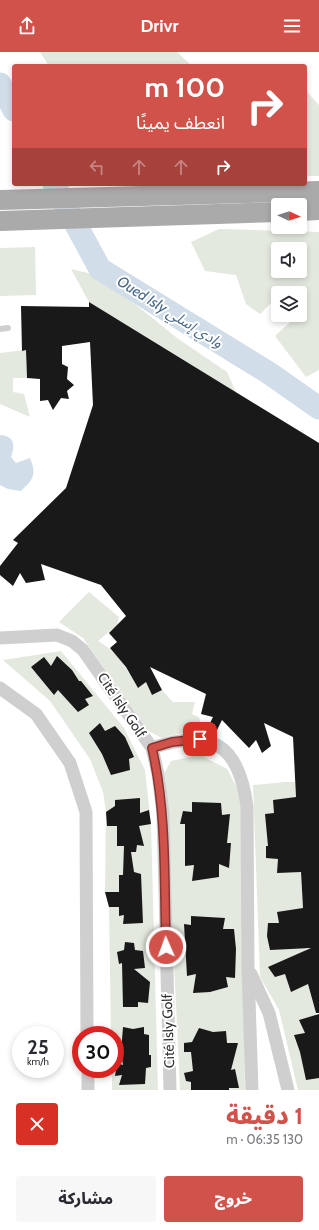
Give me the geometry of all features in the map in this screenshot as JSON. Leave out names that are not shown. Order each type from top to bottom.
[{"type":"main road","points":[[6,200],[319,192]]},
{"type":"main road","points":[[307,211],[319,210]]},
{"type":"main road","points":[[8,221],[271,212]]},
{"type":"street","name":"Cité Isly Golf","points":[[0,638],[56,635],[72,641],[91,659],[152,748],[158,774],[163,814],[170,1090]]},
{"type":"street","points":[[0,688],[36,714],[70,763],[86,812],[87,1026]]},
{"type":"street","points":[[152,748],[172,742],[200,739],[215,745],[226,752],[237,766],[244,783],[247,807],[248,969],[252,1090]]},
{"type":"street","points":[[248,969],[270,1013],[288,1090]]},
{"type":"street","points":[[88,1078],[88,1090]]},
{"type":"lane","points":[[0,329],[8,328]]},
{"type":"shaded area","points":[[40,52],[177,52],[190,64],[48,64]]},
{"type":"shaded area","points":[[307,92],[319,105],[319,176],[307,176]]},
{"type":"shaded area","points":[[219,229],[271,231],[271,234],[307,234],[307,232],[319,232],[319,370],[306,377],[275,336],[290,322],[307,322],[307,286],[271,286],[271,303],[260,314],[246,304],[236,275],[205,271],[191,242]]},
{"type":"shaded area","points":[[35,247],[36,295],[0,296],[0,248]]},
{"type":"shaded area","points":[[71,269],[92,274],[140,308],[177,338],[227,372],[236,392],[89,302]]},
{"type":"shaded area","points":[[41,348],[26,359],[27,378],[13,378],[13,392],[24,394],[30,417],[0,404],[0,353]]},
{"type":"shaded area","points":[[0,435],[9,437],[13,442],[11,457],[16,463],[30,458],[33,469],[33,477],[21,491],[8,489],[0,485]]},
{"type":"shaded area","points":[[89,592],[119,617],[117,625],[98,641],[117,656],[138,688],[146,682],[152,695],[162,690],[173,702],[195,702],[192,714],[199,717],[202,730],[217,733],[218,742],[186,732],[162,738],[148,731],[83,638],[59,622]]},
{"type":"shaded area","points":[[61,651],[124,728],[145,770],[151,824],[158,1090],[112,1090],[112,1078],[124,1078],[124,1026],[111,1026],[109,907],[105,892],[106,812],[103,792],[90,759],[50,701],[3,660]]},
{"type":"shaded area","points":[[200,755],[227,769],[241,795],[245,1090],[180,1090],[165,772],[171,761]]},
{"type":"shaded area","points":[[295,782],[308,984],[319,1025],[319,1090],[298,1090],[279,1010],[260,977],[253,785]]},
{"type":"building","points":[[89,302],[319,443],[319,1013],[316,1013],[308,984],[291,992],[285,974],[275,977],[268,967],[311,948],[270,950],[267,936],[268,923],[279,923],[277,912],[303,908],[301,872],[277,873],[278,859],[266,858],[266,846],[268,846],[265,814],[274,813],[273,800],[296,797],[293,737],[264,723],[271,746],[262,753],[256,740],[249,748],[222,720],[214,736],[205,733],[213,717],[201,714],[206,694],[150,667],[162,690],[152,695],[146,682],[138,688],[126,667],[110,648],[117,642],[109,633],[126,616],[101,585],[41,564],[45,580],[26,583],[20,573],[13,586],[0,575],[0,566],[18,543],[13,540],[66,488],[93,405],[90,342],[62,346],[62,364],[68,367],[67,379],[74,385],[67,391],[69,399],[61,398],[53,410],[48,400],[40,401],[40,379],[27,378],[26,350],[22,351],[21,306],[89,307]]},
{"type":"building","points":[[57,656],[72,670],[79,681],[81,681],[93,696],[85,699],[89,705],[78,712],[58,690],[54,695],[31,667],[44,657],[51,666]]},
{"type":"building","points":[[100,723],[105,731],[115,726],[125,737],[134,757],[129,759],[130,770],[111,775],[102,754],[89,733]]},
{"type":"building","points":[[140,798],[140,813],[149,810],[151,824],[139,826],[144,846],[137,845],[136,852],[131,852],[134,872],[141,874],[143,923],[123,924],[124,915],[119,916],[119,907],[109,907],[105,892],[119,892],[119,875],[123,875],[124,846],[117,846],[117,826],[107,826],[106,812],[115,806],[115,800]]},
{"type":"building","points":[[192,802],[221,803],[222,815],[230,814],[227,843],[231,843],[229,868],[219,864],[219,877],[192,881],[194,865],[185,866],[185,824],[180,824],[183,811],[192,812]]},
{"type":"building","points":[[191,916],[225,918],[223,929],[234,929],[236,949],[235,978],[226,977],[228,987],[210,992],[193,993],[196,974],[187,976],[184,924],[191,925]]},
{"type":"building","points":[[125,942],[134,943],[135,950],[143,951],[145,968],[134,969],[150,982],[148,1003],[138,1002],[138,1007],[123,1007],[122,963],[119,964],[117,952],[124,950]]},
{"type":"building","points":[[319,1014],[319,1078],[306,1080],[300,1052],[294,1035],[305,1033],[299,1020]]},
{"type":"building","points":[[124,1027],[133,1029],[144,1027],[144,1034],[149,1035],[149,1055],[151,1055],[151,1067],[146,1068],[145,1084],[119,1085],[121,1078],[124,1078]]},
{"type":"building","points":[[199,1028],[213,1032],[226,1031],[227,1043],[238,1043],[231,1070],[235,1069],[239,1088],[229,1088],[229,1090],[191,1090],[191,1082],[186,1081],[184,1073],[193,1071],[191,1052],[184,1052],[184,1043],[192,1042]]},
{"type":"waterway","name":"Oued Isly وادي إسلي","points":[[0,84],[12,106]]},
{"type":"waterway","name":"Oued Isly وادي إسلي","points":[[55,186],[100,269],[269,373],[319,408]]},
{"type":"route","points":[[166,947],[163,814],[158,774],[152,748],[185,739],[200,739]]}]
